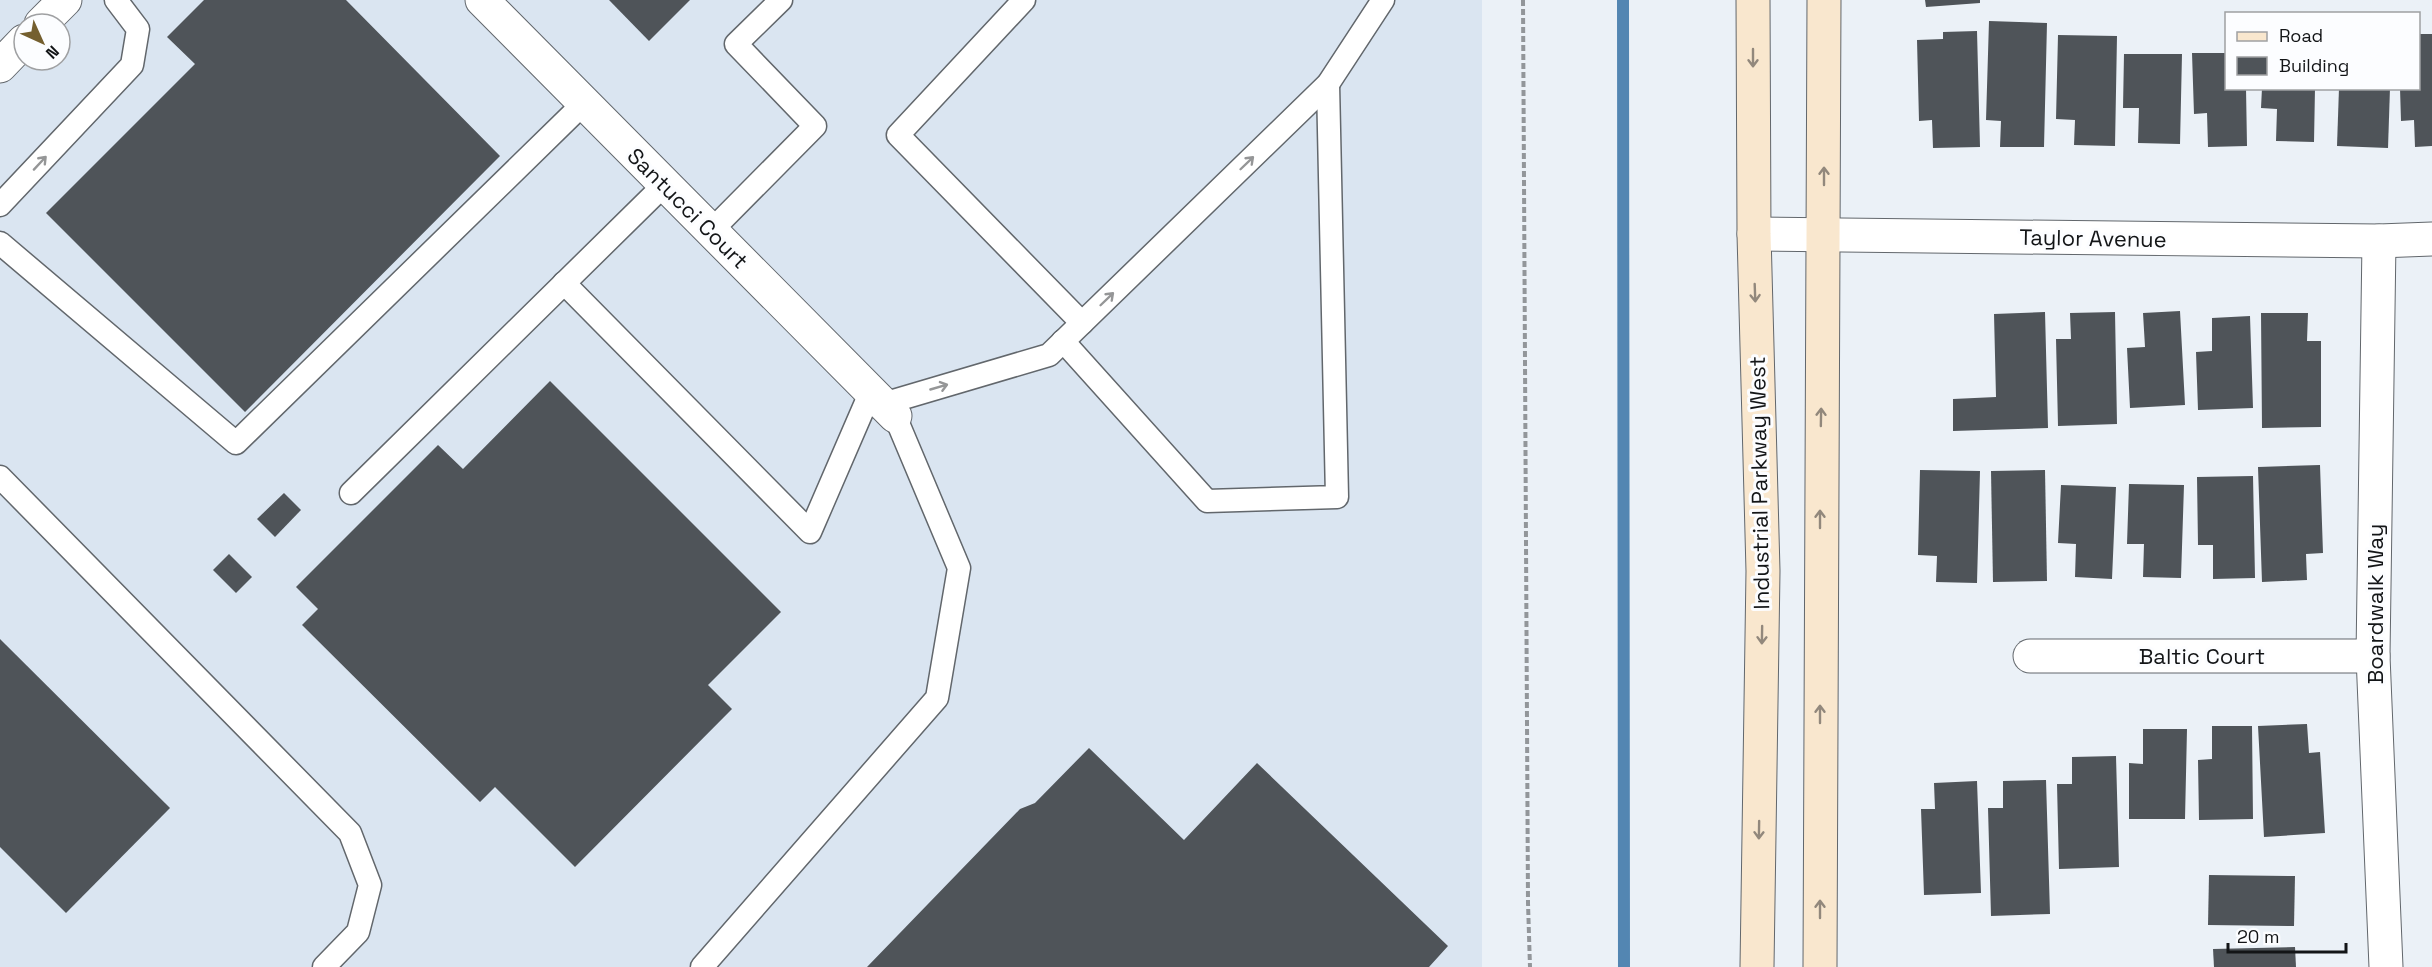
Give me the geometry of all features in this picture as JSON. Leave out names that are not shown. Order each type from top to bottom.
[{"type":"main road","name":"Industrial Parkway West","points":[[1753,0],[1754,234],[1763,571],[1757,967]]},
{"type":"main road","points":[[1820,967],[1820,475],[1824,234],[1824,0]]},
{"type":"street","points":[[53,12],[65,0]]},
{"type":"street","name":"Santucci Court","points":[[482,0],[883,403]]},
{"type":"street","points":[[0,66],[12,54]]},
{"type":"street","name":"Taylor Avenue","points":[[1754,234],[2379,241],[2432,239]]},
{"type":"street","name":"Boardwalk Way","points":[[2379,241],[2373,656],[2386,967]]},
{"type":"street","name":"Baltic Court","points":[[2030,656],[2373,656]]},
{"type":"lane","points":[[0,206],[132,65],[138,29],[116,0]]},
{"type":"lane","points":[[711,231],[815,126],[736,44],[781,0]]},
{"type":"lane","points":[[1024,0],[898,135],[1082,323]]},
{"type":"lane","points":[[564,283],[810,532],[883,403],[1049,356],[1328,84],[1383,0]]},
{"type":"lane","points":[[1063,341],[1207,501],[1337,497],[1328,84]]},
{"type":"lane","points":[[0,243],[236,442],[584,103]]},
{"type":"lane","points":[[351,493],[665,184]]},
{"type":"lane","points":[[702,967],[937,698],[958,568],[883,403]]},
{"type":"lane","points":[[0,477],[350,833],[370,885],[358,932],[324,967]]},
{"type":"path","points":[[1523,0],[1530,967]]},
{"type":"shaded area","points":[[0,0],[1482,0],[1482,967],[0,967]]},
{"type":"building","points":[[204,0],[346,0],[500,156],[245,412],[46,213],[195,64],[167,37]]},
{"type":"building","points":[[609,0],[690,0],[649,41]]},
{"type":"building","points":[[1925,0],[1980,0],[1980,3],[1926,7]]},
{"type":"building","points":[[1989,21],[2047,23],[2044,147],[2000,147],[2001,121],[1986,120]]},
{"type":"building","points":[[1977,31],[1980,147],[1933,148],[1932,120],[1919,121],[1917,40],[1943,39],[1943,32]]},
{"type":"building","points":[[2420,34],[2432,34],[2432,146],[2415,147],[2414,120],[2401,121],[2400,90],[2420,90]]},
{"type":"building","points":[[2058,35],[2117,36],[2115,146],[2074,145],[2075,120],[2056,119]]},
{"type":"building","points":[[2192,53],[2225,53],[2225,90],[2246,90],[2247,146],[2208,147],[2207,113],[2194,114]]},
{"type":"building","points":[[2124,54],[2182,54],[2180,144],[2138,143],[2139,108],[2123,108]]},
{"type":"building","points":[[2262,90],[2315,90],[2314,142],[2276,141],[2277,109],[2261,108]]},
{"type":"building","points":[[2339,90],[2390,90],[2388,148],[2337,146]]},
{"type":"building","points":[[2180,311],[2185,405],[2130,408],[2127,348],[2145,347],[2143,313]]},
{"type":"building","points":[[2045,312],[2048,428],[1953,431],[1953,399],[1996,397],[1994,314]]},
{"type":"building","points":[[2115,312],[2117,424],[2058,426],[2056,339],[2071,339],[2070,313]]},
{"type":"building","points":[[2261,313],[2308,313],[2307,341],[2321,341],[2321,427],[2262,428]]},
{"type":"building","points":[[2250,316],[2253,408],[2198,410],[2196,352],[2212,351],[2212,318]]},
{"type":"building","points":[[550,381],[781,612],[708,685],[732,709],[575,867],[495,787],[480,802],[302,625],[318,609],[296,587],[438,445],[463,469]]},
{"type":"building","points":[[2320,465],[2323,553],[2306,554],[2307,580],[2262,582],[2258,467]]},
{"type":"building","points":[[1920,470],[1980,471],[1977,583],[1936,582],[1937,556],[1918,555]]},
{"type":"building","points":[[2045,470],[2047,581],[1993,582],[1991,471]]},
{"type":"building","points":[[2253,476],[2255,578],[2213,579],[2213,545],[2198,545],[2197,477]]},
{"type":"building","points":[[2129,484],[2184,485],[2181,578],[2143,577],[2144,544],[2127,544]]},
{"type":"building","points":[[2061,485],[2116,487],[2112,579],[2075,577],[2076,544],[2058,543]]},
{"type":"building","points":[[284,493],[301,510],[275,537],[257,519]]},
{"type":"building","points":[[229,554],[252,577],[236,593],[213,570]]},
{"type":"building","points":[[0,639],[170,808],[66,913],[0,847]]},
{"type":"building","points":[[2307,724],[2309,753],[2320,752],[2325,833],[2264,837],[2258,726]]},
{"type":"building","points":[[2212,726],[2252,726],[2253,819],[2199,820],[2198,760],[2212,759]]},
{"type":"building","points":[[2143,729],[2187,729],[2185,819],[2129,819],[2129,763],[2143,764]]},
{"type":"building","points":[[1089,748],[1184,840],[1257,763],[1448,946],[1429,967],[867,967],[1020,809],[1035,803]]},
{"type":"building","points":[[2116,756],[2119,867],[2059,869],[2057,784],[2072,784],[2072,757]]},
{"type":"building","points":[[2046,780],[2050,914],[1991,916],[1988,808],[2003,808],[2003,781]]},
{"type":"building","points":[[1977,781],[1981,893],[1924,895],[1921,809],[1935,809],[1934,783]]},
{"type":"building","points":[[2209,875],[2295,876],[2294,926],[2208,925]]},
{"type":"building","points":[[2295,947],[2296,967],[2214,967],[2213,949]]},
{"type":"waterway","points":[[1623,0],[1624,967]]}]
